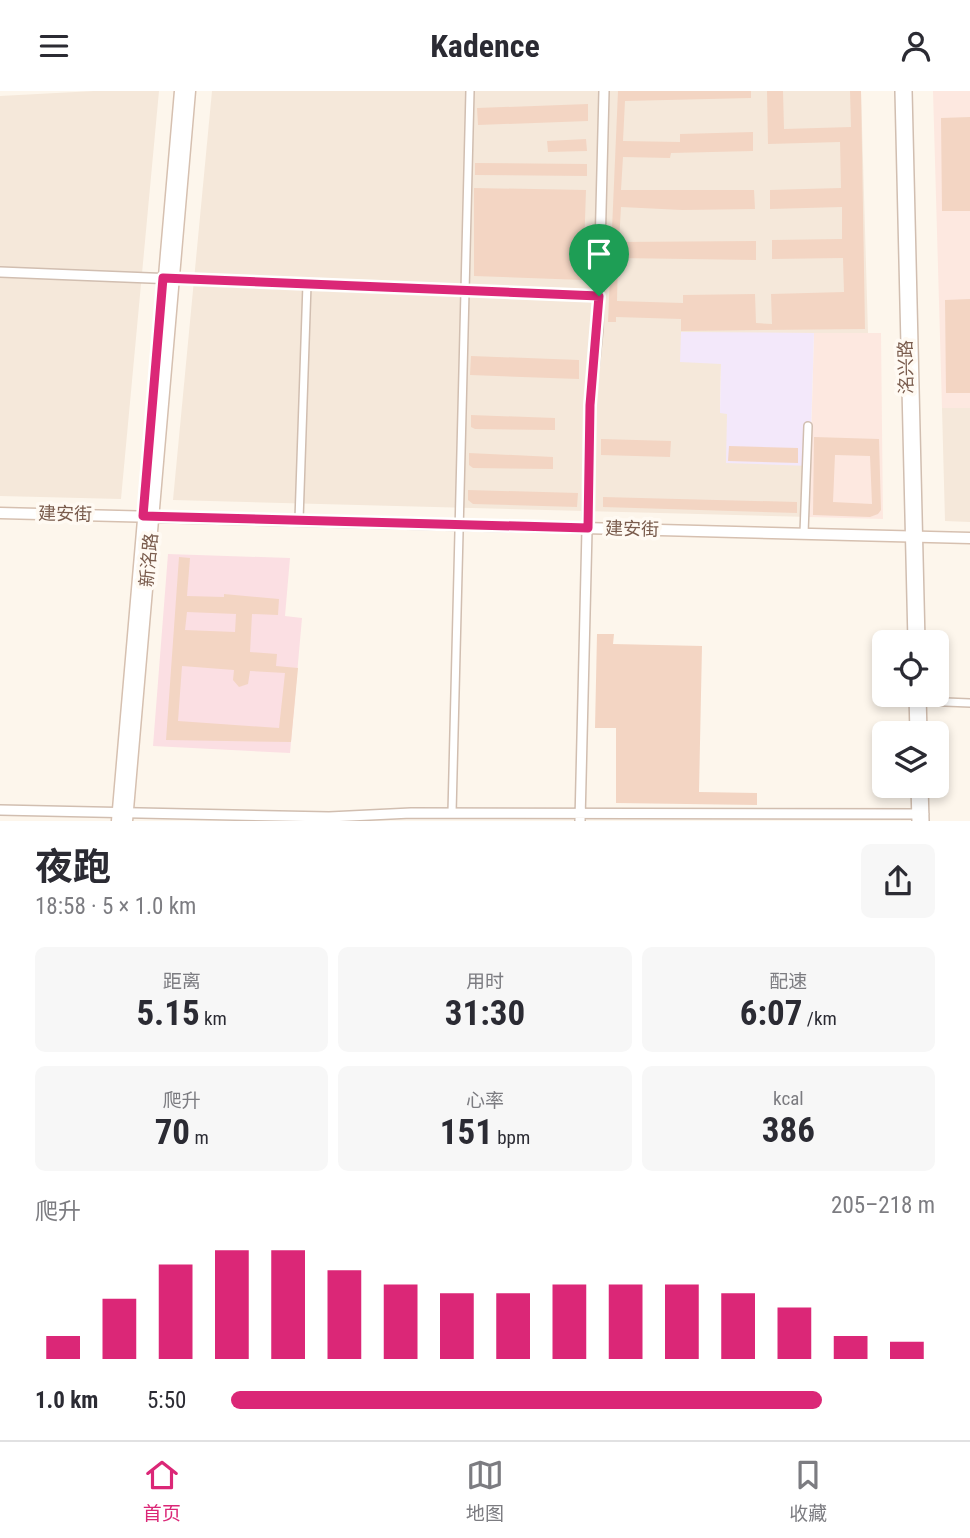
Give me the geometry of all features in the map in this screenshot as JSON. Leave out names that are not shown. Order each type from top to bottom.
[{"type":"main road","name":"新洺路","points":[[123,817],[168,279],[180,91]]},
{"type":"main road","name":"新洺路","points":[[168,279],[190,91]]},
{"type":"main road","name":"建安街","points":[[0,513],[970,538]]},
{"type":"street","points":[[452,813],[470,91]]},
{"type":"street","points":[[580,817],[590,405],[599,296],[604,91]]},
{"type":"street","name":"洺兴路","points":[[900,91],[919,630]]},
{"type":"street","name":"洺兴路","points":[[907,91],[913,630]]},
{"type":"street","points":[[0,272],[599,296]]},
{"type":"street","points":[[299,520],[307,284]]},
{"type":"street","points":[[804,533],[808,426]]},
{"type":"street","points":[[949,701],[970,703]]},
{"type":"street","points":[[918,798],[920,817]]},
{"type":"street","points":[[920,817],[922,798]]},
{"type":"street","points":[[0,810],[123,817],[329,817],[452,813],[580,817],[920,817]]},
{"type":"shaded area","points":[[159,91],[121,499],[0,496],[0,96]]},
{"type":"shaded area","points":[[212,91],[861,91],[868,333],[681,333],[721,363],[720,412],[727,413],[810,466],[809,517],[173,500]]},
{"type":"shaded area","points":[[933,91],[970,91],[970,408],[942,408]]},
{"type":"shaded area","points":[[681,332],[814,333],[810,466],[726,463],[727,414],[720,413],[721,364],[680,362]]},
{"type":"shaded area","points":[[814,333],[881,333],[883,519],[809,517]]},
{"type":"shaded area","points":[[942,408],[970,408],[970,522],[945,521]]},
{"type":"shaded area","points":[[168,554],[290,558],[285,616],[302,618],[290,753],[153,746]]},
{"type":"building","points":[[618,91],[751,91],[751,98],[625,101],[623,141],[680,142],[680,134],[753,132],[753,151],[671,153],[670,158],[623,157],[621,190],[754,190],[755,209],[621,207],[619,242],[756,241],[756,260],[618,258],[617,301],[683,303],[683,295],[755,294],[756,323],[772,324],[771,294],[844,292],[843,258],[772,259],[772,240],[842,239],[842,207],[770,209],[770,190],[841,188],[840,142],[768,144],[767,91],[783,91],[784,129],[851,127],[850,91],[861,91],[865,329],[681,331],[681,319],[616,317],[616,322],[608,322]]},
{"type":"building","points":[[588,104],[588,121],[478,125],[477,108]]},
{"type":"building","points":[[970,117],[970,211],[942,211],[941,118]]},
{"type":"building","points":[[586,139],[587,151],[548,152],[547,141]]},
{"type":"building","points":[[475,163],[587,164],[587,176],[475,175]]},
{"type":"building","points":[[474,188],[586,190],[583,280],[474,276]]},
{"type":"building","points":[[970,299],[970,393],[946,393],[945,300]]},
{"type":"building","points":[[471,356],[579,360],[579,379],[470,375]]},
{"type":"building","points":[[471,415],[555,418],[555,430],[475,429],[471,427]]},
{"type":"building","points":[[814,437],[879,439],[881,510],[878,514],[870,517],[813,515]],"holes":[[[835,455],[870,456],[872,504],[833,502]]]},
{"type":"building","points":[[601,439],[671,441],[670,457],[601,455]]},
{"type":"building","points":[[729,446],[798,448],[798,463],[728,461]]},
{"type":"building","points":[[469,453],[553,457],[553,469],[473,468],[469,465]]},
{"type":"building","points":[[468,490],[578,493],[577,507],[473,504],[468,500]]},
{"type":"building","points":[[603,497],[797,502],[797,513],[603,507]]},
{"type":"building","points":[[179,557],[190,558],[187,596],[224,597],[224,594],[279,599],[278,615],[252,614],[250,652],[277,654],[276,666],[298,668],[291,742],[166,740]],"holes":[[[187,612],[236,614],[235,632],[185,630]],[[182,666],[234,670],[233,680],[239,687],[248,684],[250,671],[285,673],[279,728],[178,721]]]},
{"type":"building","points":[[597,634],[614,634],[613,644],[702,646],[699,792],[757,793],[757,805],[616,803],[616,728],[595,728]]},
{"type":"route","points":[[163,278],[599,296],[590,405],[588,528],[143,516],[163,278]]}]
